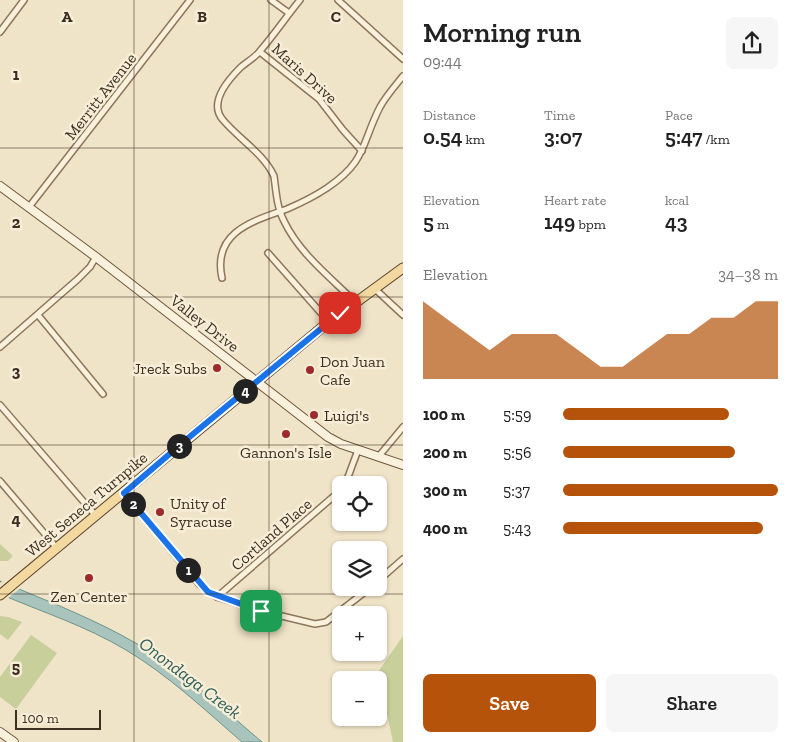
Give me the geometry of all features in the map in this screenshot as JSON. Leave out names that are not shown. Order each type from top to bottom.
[{"type":"main road","name":"Valley Drive","points":[[0,186],[96,257],[328,437],[341,444],[403,465]]},
{"type":"main road","name":"West Seneca Turnpike","points":[[0,595],[329,322],[403,268]]},
{"type":"main road","points":[[3,737],[14,742]]},
{"type":"street","points":[[0,32],[24,0]]},
{"type":"street","name":"Merritt Avenue","points":[[29,208],[190,0]]},
{"type":"street","points":[[271,0],[289,13]]},
{"type":"street","name":"Maris Drive","points":[[300,0],[260,52],[319,99],[362,151]]},
{"type":"street","points":[[338,0],[403,59]]},
{"type":"street","points":[[260,52],[238,70],[220,94],[217,108],[221,118],[271,170],[274,176],[280,211],[290,234],[301,248],[355,302]]},
{"type":"street","points":[[222,278],[220,268],[222,252],[234,233],[251,222],[307,200],[341,178],[351,168],[362,151],[380,107],[403,76]]},
{"type":"street","points":[[268,253],[329,322]]},
{"type":"street","points":[[0,347],[78,279],[90,267],[96,257]]},
{"type":"street","points":[[374,288],[403,315]]},
{"type":"street","points":[[38,315],[104,394]]},
{"type":"street","points":[[0,405],[96,516]]},
{"type":"street","points":[[378,456],[403,427]]},
{"type":"street","points":[[348,476],[358,450]]},
{"type":"street","points":[[0,482],[56,547]]},
{"type":"street","points":[[124,493],[199,584],[217,597],[261,611],[315,624],[326,622],[360,596]]},
{"type":"street","name":"Cortland Place","points":[[217,597],[332,498]]},
{"type":"street","points":[[387,573],[403,559]]},
{"type":"green space","points":[[0,544],[12,555],[8,561],[0,561]]},
{"type":"green space","points":[[0,616],[22,622],[8,640],[0,634]]},
{"type":"green space","points":[[31,635],[57,653],[16,709],[0,697],[0,677]]},
{"type":"green space","points":[[403,636],[403,742],[393,742],[387,714],[387,671],[379,671]]},
{"type":"water","points":[[0,581],[88,619],[139,645],[187,679],[262,742],[242,742],[171,682],[142,660],[111,641],[80,626],[0,594]]},
{"type":"pier","points":[[4,580],[22,587],[7,599],[0,596],[0,583]]},
{"type":"place","name":"Jreck Subs","points":[[217,368]]},
{"type":"place","name":"Don Juan Cafe","points":[[310,370]]},
{"type":"place","name":"Luigi's","points":[[314,415]]},
{"type":"place","name":"Gannon's Isle","points":[[286,434]]},
{"type":"place","name":"Unity of Syracuse","points":[[160,512]]},
{"type":"place","name":"Zen Center","points":[[89,578]]},
{"type":"route","points":[[261,611],[217,597],[208,592],[199,584],[124,493],[340,313]]},
{"type":"water label","name":"Onondaga Creek","points":[[190,678]]}]
